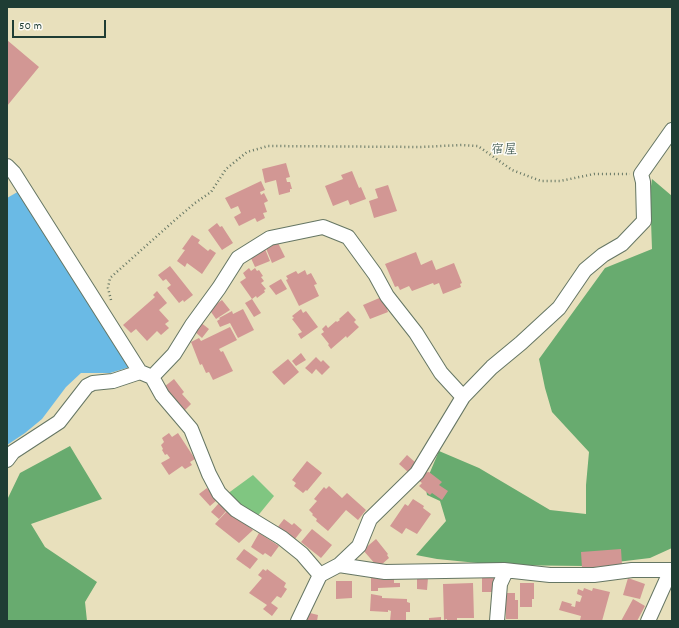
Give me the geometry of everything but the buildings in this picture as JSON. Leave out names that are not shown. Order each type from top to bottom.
[{"type":"street","points":[[298,621],[320,575],[339,565],[359,546],[370,519],[417,473],[463,397],[492,367],[521,344],[558,308],[585,270],[603,255],[622,244],[644,221],[643,182],[641,174],[672,130]]},
{"type":"street","points":[[9,173],[146,374],[191,429],[209,474],[219,494],[236,510],[282,538],[302,554],[320,575]]},
{"type":"street","points":[[7,460],[13,452],[59,422],[87,386],[93,383],[113,381],[146,374],[174,354],[238,258],[270,238],[323,227],[348,236],[375,274],[387,296],[416,333],[441,373],[463,397]]},
{"type":"street","points":[[339,565],[385,572],[506,571],[557,575],[594,575],[632,570],[672,571],[648,621]]},
{"type":"street","points":[[497,621],[500,584],[506,571]]},
{"type":"path","points":[[111,304],[108,288],[110,278],[174,220],[211,192],[226,169],[247,152],[268,146],[478,146],[512,170],[541,181],[560,181],[594,174],[641,174]]},
{"type":"green space","points":[[652,179],[672,196],[672,548],[650,558],[584,566],[498,565],[437,559],[416,555],[446,521],[440,501],[427,495],[425,484],[439,451],[479,468],[550,510],[586,514],[586,485],[589,452],[552,412],[539,359],[605,268],[652,249],[650,193]]},
{"type":"green space","points":[[70,446],[102,499],[31,524],[45,547],[97,582],[85,602],[87,621],[7,621],[7,500],[20,473]]},
{"type":"green space","points":[[253,475],[274,496],[256,518],[227,494]]},
{"type":"water","points":[[21,190],[130,367],[110,373],[81,373],[66,387],[42,419],[7,445],[7,198]]},
{"type":"district","name":"宿屋","points":[[504,151]]}]
